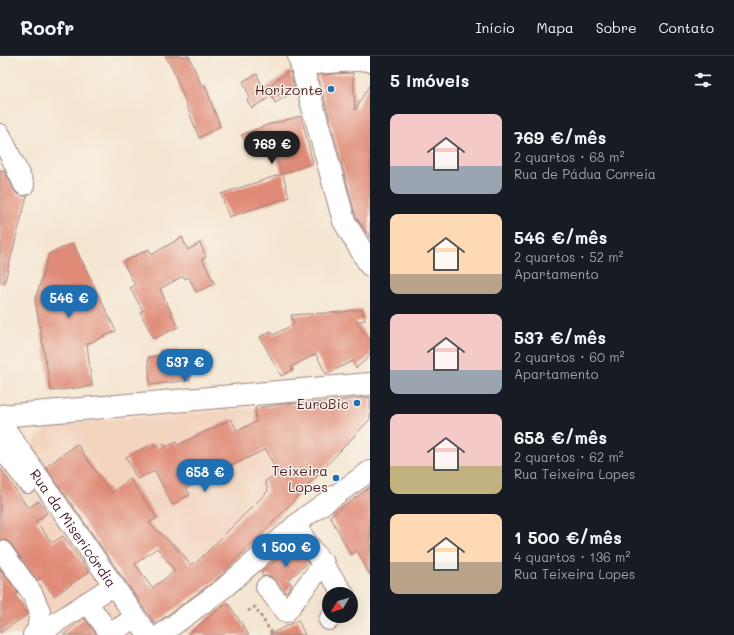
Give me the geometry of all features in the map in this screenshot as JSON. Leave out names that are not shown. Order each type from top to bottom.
[{"type":"main road","points":[[300,60],[344,221],[370,265]]},
{"type":"main road","points":[[0,416],[370,384]]},
{"type":"street","points":[[300,60],[368,60],[370,62]]},
{"type":"street","points":[[0,134],[24,185]]},
{"type":"street","name":"Rua da Misericórdia","points":[[0,421],[110,588],[148,635]]},
{"type":"street","points":[[0,446],[110,588],[43,631],[35,634]]},
{"type":"street","points":[[160,635],[224,588],[295,525],[370,471]]},
{"type":"street","points":[[295,525],[324,563],[339,587]]},
{"type":"street","points":[[2,551],[32,593],[40,611],[35,634]]},
{"type":"street","points":[[266,588],[286,612],[324,563]]},
{"type":"street","points":[[87,602],[110,634],[128,622]]},
{"type":"path","points":[[248,611],[255,607],[274,635]]},
{"type":"shaded area","points":[[291,403],[323,470],[217,580],[173,545],[165,543],[119,574],[32,448],[35,440],[43,433],[48,425],[255,408]]},
{"type":"shaded area","points":[[0,437],[137,635],[0,635]]},
{"type":"building","points":[[165,56],[189,56],[202,87],[205,85],[220,126],[199,138],[173,69]]},
{"type":"building","points":[[290,71],[295,91],[275,103],[272,96],[252,108],[247,100],[250,98],[243,81],[257,74],[263,89]]},
{"type":"building","points":[[353,73],[355,110],[370,84],[370,238],[356,217],[318,75]]},
{"type":"building","points":[[301,116],[313,163],[283,174],[289,197],[229,217],[221,194],[282,174],[272,145],[260,151],[257,145],[250,149],[241,135],[267,125]]},
{"type":"building","points":[[0,170],[5,171],[17,194],[27,196],[4,284],[0,283]]},
{"type":"building","points":[[182,237],[188,250],[200,243],[206,257],[202,259],[215,284],[196,292],[189,277],[185,279],[183,276],[160,289],[178,327],[154,339],[140,312],[143,311],[130,288],[135,285],[123,262],[149,249],[151,255]]},
{"type":"building","points":[[73,243],[116,331],[87,344],[92,386],[51,391],[35,300],[49,254]]},
{"type":"building","points":[[362,309],[365,320],[356,322],[370,340],[370,356],[356,368],[353,361],[326,374],[316,354],[291,367],[293,370],[281,376],[260,337],[271,331],[273,335],[294,324],[291,315],[343,312]]},
{"type":"building","points":[[179,350],[180,354],[188,350],[196,368],[191,372],[190,380],[150,385],[148,357],[162,355],[160,351]]},
{"type":"building","points":[[370,397],[370,419],[282,513],[217,579],[155,624],[46,467],[77,444],[111,493],[130,479],[157,518],[149,523],[182,553],[190,565],[193,563],[195,564],[268,491],[265,481],[278,474],[266,449],[186,488],[190,495],[172,505],[155,471],[137,479],[126,457],[154,443],[156,448],[164,443],[166,447],[176,442],[178,445],[231,419],[237,431],[256,422],[255,408],[286,404],[325,402]],"holes":[[[157,548],[175,571],[152,588],[135,564]]]},
{"type":"building","points":[[0,468],[28,508],[39,501],[47,513],[36,521],[52,543],[63,536],[89,572],[54,596],[41,578],[37,580],[11,544],[6,540],[0,540]]},
{"type":"building","points":[[370,487],[370,575],[357,551],[351,555],[330,516]]},
{"type":"building","points":[[292,546],[308,563],[288,580],[292,585],[286,593],[270,576],[263,576],[261,573]]},
{"type":"building","points":[[0,568],[18,593],[15,595],[28,614],[0,633]]},
{"type":"building","points":[[228,603],[249,635],[187,635],[215,612]]},
{"type":"building","points":[[84,618],[97,635],[63,635],[77,624]]},
{"type":"building","points":[[298,620],[305,635],[269,635]]},
{"type":"place","name":"Horizonte","points":[[331,89]]},
{"type":"place","name":"EuroBic","points":[[357,403]]},
{"type":"place","name":"Teixeira Lopes","points":[[336,478]]}]
